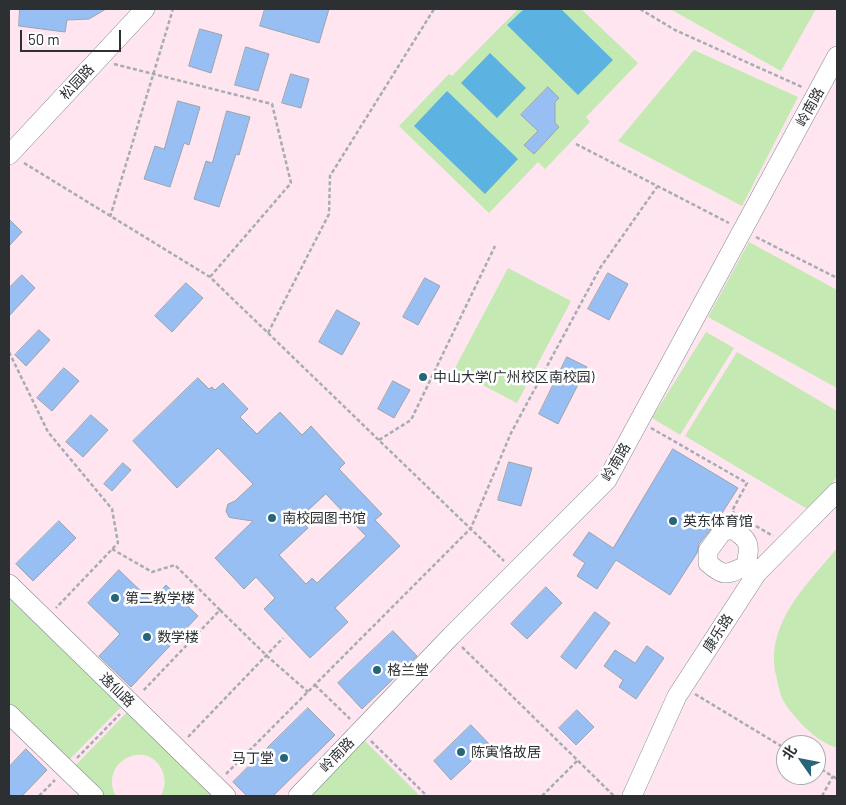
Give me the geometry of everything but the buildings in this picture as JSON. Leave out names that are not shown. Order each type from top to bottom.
[{"type":"street","name":"松园路","points":[[9,155],[146,9]]},
{"type":"street","name":"岭南路","points":[[298,796],[451,636],[607,480],[837,56]]},
{"type":"street","name":"康乐路","points":[[632,796],[677,696],[752,570],[786,544],[837,492]]},
{"type":"street","name":"逸仙路","points":[[9,584],[220,791]]},
{"type":"street","points":[[9,714],[94,796]]},
{"type":"path","points":[[110,217],[173,9]]},
{"type":"path","points":[[268,333],[329,214],[330,176],[435,9]]},
{"type":"path","points":[[640,9],[675,30],[817,93]]},
{"type":"path","points":[[97,60],[272,104],[291,183],[210,277]]},
{"type":"path","points":[[576,144],[837,278]]},
{"type":"path","points":[[9,155],[210,277],[516,572]]},
{"type":"path","points":[[220,791],[308,692],[470,528],[511,433],[600,268],[657,187]]},
{"type":"path","points":[[379,440],[411,420],[495,246]]},
{"type":"path","points":[[9,352],[48,432],[112,509],[118,543],[45,620]]},
{"type":"path","points":[[639,421],[747,483],[732,512],[740,516]]},
{"type":"path","points":[[755,526],[786,544]]},
{"type":"path","points":[[112,550],[152,572],[175,565],[267,656],[308,692]]},
{"type":"path","points":[[38,796],[220,610]]},
{"type":"path","points":[[451,636],[614,796]]},
{"type":"path","points":[[177,748],[283,638]]},
{"type":"path","points":[[683,687],[776,743]]},
{"type":"path","points":[[542,796],[578,760]]},
{"type":"path","points":[[826,772],[837,779]]},
{"type":"path","points":[[822,796],[832,776]]},
{"type":"shaded area","name":"中山大学(广州校区南校园)","points":[[9,9],[837,9],[837,796],[9,796]]},
{"type":"green space","points":[[518,9],[581,9],[638,63],[586,117],[590,122],[545,169],[538,162],[489,213],[399,126],[449,74],[452,76]]},
{"type":"green space","points":[[670,9],[816,9],[781,71]]},
{"type":"green space","points":[[694,50],[798,97],[742,206],[618,141]]},
{"type":"green space","points":[[749,242],[837,290],[837,388],[708,317]]},
{"type":"green space","points":[[508,268],[571,301],[517,403],[454,370]]},
{"type":"green space","points":[[706,332],[734,348],[680,435],[652,418]]},
{"type":"green space","points":[[737,352],[837,411],[837,476],[814,513],[685,436]]},
{"type":"green space","points":[[837,548],[837,748],[826,743],[826,735],[812,734],[788,708],[780,691],[776,675],[774,656],[777,638],[791,606]]},
{"type":"green space","points":[[9,591],[124,704],[67,762],[9,705]]},
{"type":"green space","points":[[131,708],[221,796],[161,796],[164,783],[162,770],[155,760],[146,756],[136,755],[126,758],[113,773],[112,784],[116,796],[99,796],[72,769]]},
{"type":"green space","points":[[362,738],[420,796],[306,796]]},
{"type":"water","points":[[524,9],[561,9],[613,60],[578,95],[507,25]]},
{"type":"water","points":[[490,53],[526,88],[497,118],[461,83]]},
{"type":"water","points":[[447,91],[518,159],[485,194],[414,126]]},
{"type":"place","name":"中山大学(广州校区南校园)","points":[[423,377]]},
{"type":"place","name":"南校园图书馆","points":[[272,518]]},
{"type":"place","name":"英东体育馆","points":[[673,521]]},
{"type":"place","name":"第二教学楼","points":[[115,598]]},
{"type":"place","name":"数学楼","points":[[147,637]]},
{"type":"place","name":"格兰堂","points":[[377,670]]},
{"type":"place","name":"陈寅恪故居","points":[[461,752]]},
{"type":"place","name":"马丁堂","points":[[284,758]]}]
